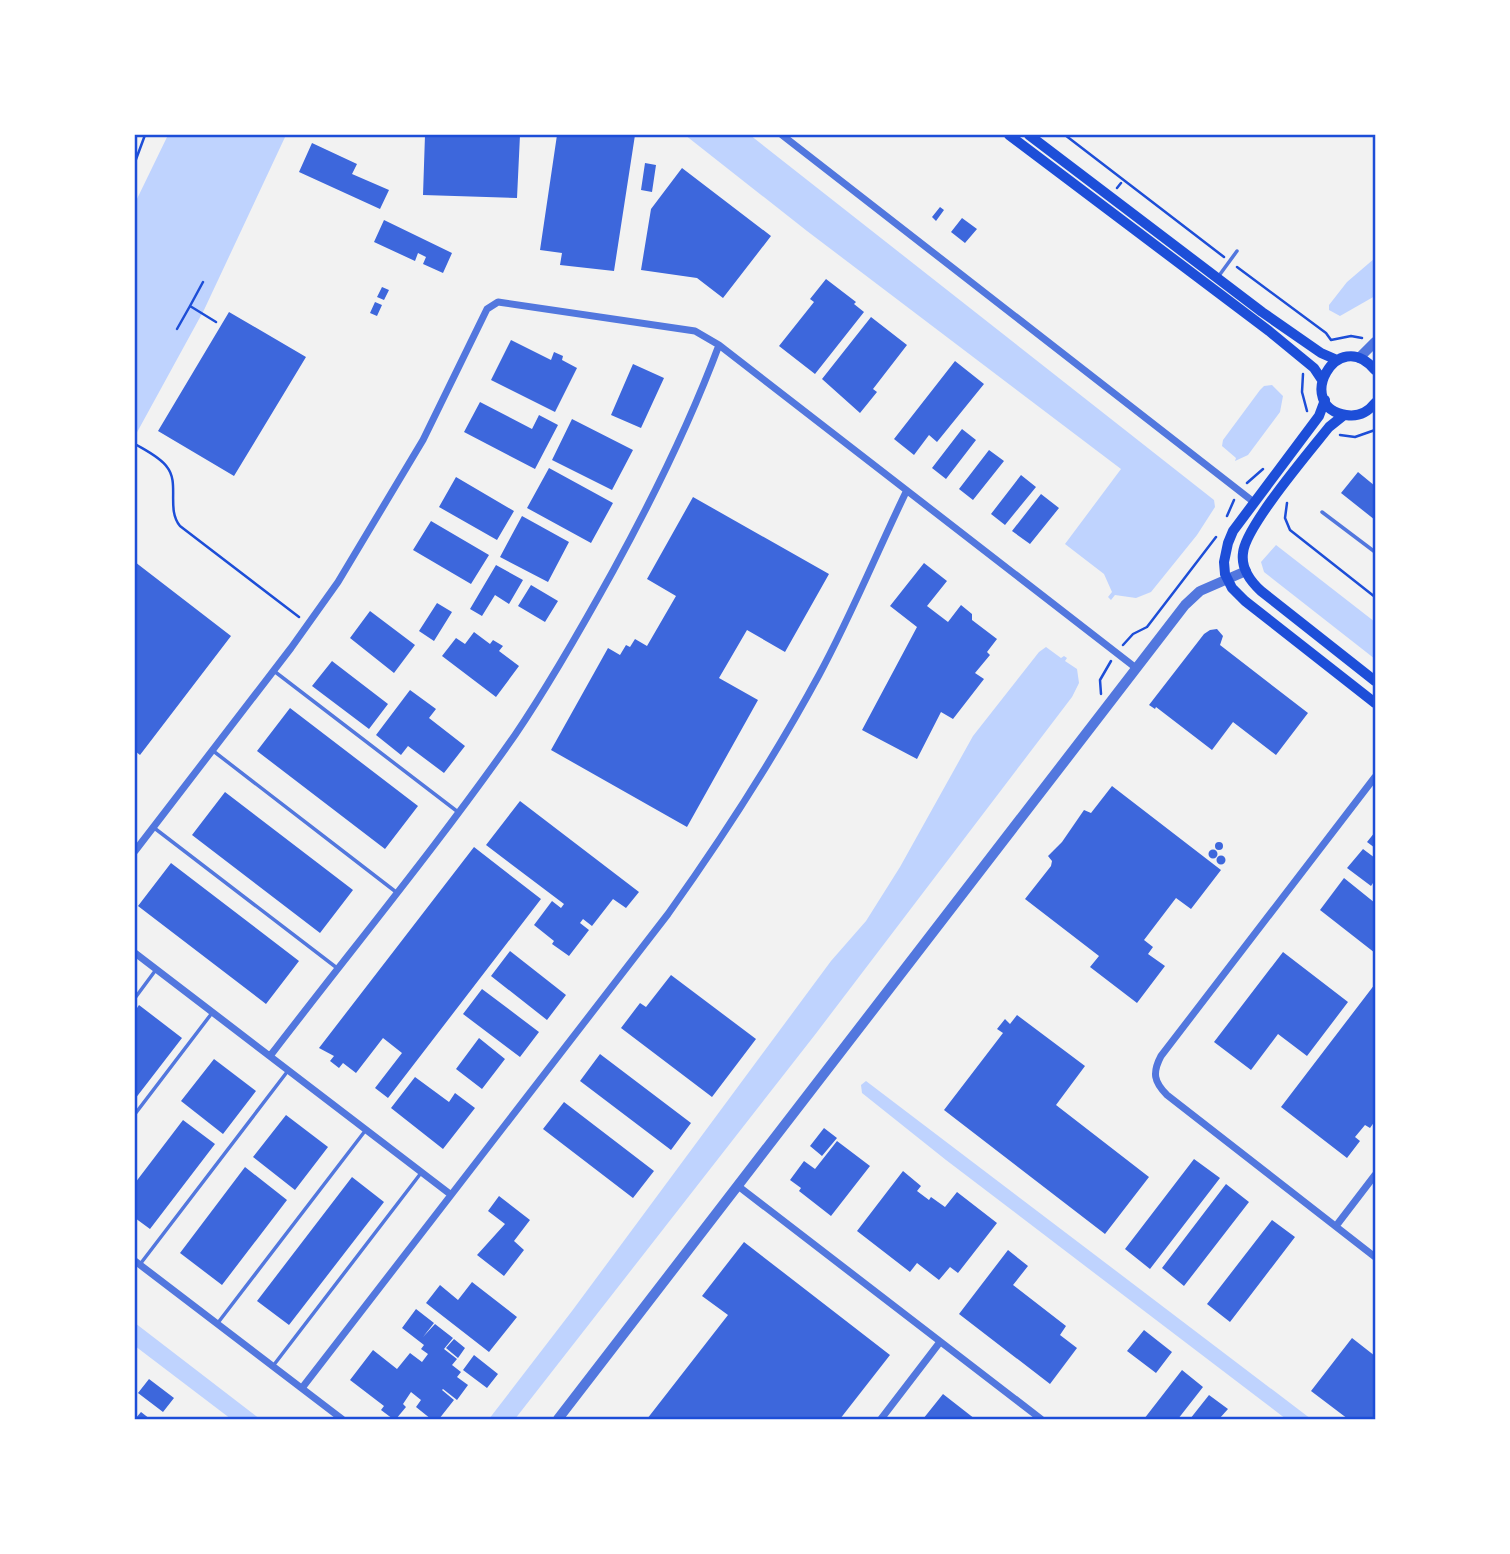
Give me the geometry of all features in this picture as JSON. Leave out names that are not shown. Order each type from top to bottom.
[{"type":"main road","points":[[1009,135],[1269,331],[1314,368],[1322,380],[1325,400],[1319,416],[1233,531],[1224,562],[1227,579],[1245,601],[1375,704]]},
{"type":"main road","points":[[1029,135],[1217,278],[1321,353],[1338,360]]},
{"type":"main road","points":[[1322,380],[1328,368],[1338,360],[1348,357],[1359,358],[1375,370]]},
{"type":"main road","points":[[1325,400],[1333,409],[1344,415]]},
{"type":"main road","points":[[1375,404],[1362,413],[1344,415],[1329,427],[1250,533],[1242,551],[1246,571],[1261,591],[1375,681]]},
{"type":"street","points":[[782,135],[1255,503]]},
{"type":"street","points":[[135,851],[309,625],[377,519],[440,407],[487,309],[494,303],[512,303],[695,331],[719,345],[1136,668]]},
{"type":"street","points":[[1359,358],[1373,341]]},
{"type":"street","points":[[270,1056],[458,812],[523,722],[593,608],[662,478],[691,416],[719,345]]},
{"type":"street","points":[[302,1388],[668,914],[743,805],[820,673],[906,492]]},
{"type":"street","points":[[558,1419],[1192,597],[1246,571]]},
{"type":"street","points":[[1375,779],[1161,1056],[1155,1068],[1158,1087],[1167,1095],[1375,1257]]},
{"type":"street","points":[[135,953],[450,1194]]},
{"type":"street","points":[[1336,1226],[1375,1175]]},
{"type":"street","points":[[738,1186],[1041,1419]]},
{"type":"street","points":[[137,1263],[342,1419]]},
{"type":"street","points":[[881,1419],[940,1342]]},
{"type":"lane","points":[[1217,278],[1237,251]]},
{"type":"lane","points":[[1322,512],[1375,552]]},
{"type":"lane","points":[[274,671],[458,812]]},
{"type":"lane","points":[[212,750],[396,892]]},
{"type":"lane","points":[[153,827],[337,968]]},
{"type":"lane","points":[[135,998],[156,969]]},
{"type":"lane","points":[[135,988],[139,991]]},
{"type":"lane","points":[[135,1114],[213,1012]]},
{"type":"lane","points":[[137,1263],[288,1070]]},
{"type":"lane","points":[[217,1324],[366,1130]]},
{"type":"lane","points":[[273,1366],[422,1172]]},
{"type":"path","points":[[135,162],[145,135]]},
{"type":"path","points":[[1065,135],[1326,333],[1330,341],[1351,336],[1373,341]]},
{"type":"path","points":[[177,329],[204,282]]},
{"type":"path","points":[[190,306],[216,322]]},
{"type":"path","points":[[1305,366],[1301,386],[1307,411]]},
{"type":"path","points":[[1338,435],[1355,437],[1375,430]]},
{"type":"path","points":[[135,444],[168,468],[174,516],[180,526],[302,619]]},
{"type":"path","points":[[1290,498],[1284,513],[1290,530],[1375,597]]},
{"type":"path","points":[[1123,645],[1147,627],[1205,551]]},
{"type":"path","points":[[282,612],[285,607]]},
{"type":"path","points":[[1102,697],[1100,680],[1110,663]]},
{"type":"water","points":[[168,135],[286,135],[204,310],[135,436],[135,203]]},
{"type":"water","points":[[685,135],[750,135],[1214,500],[1215,507],[1197,535],[1151,592],[1136,598],[1115,595],[1111,600],[1108,597],[1112,592],[1104,574],[1065,544],[1121,469]]},
{"type":"water","points":[[1375,258],[1375,296],[1340,316],[1329,310],[1329,305],[1347,282]]},
{"type":"water","points":[[1272,385],[1283,396],[1280,412],[1248,455],[1235,461],[1236,458],[1222,446],[1223,440],[1260,390],[1264,386]]},
{"type":"water","points":[[1276,545],[1375,622],[1375,659],[1264,572],[1261,562]]},
{"type":"water","points":[[1046,647],[1061,658],[1067,658],[1065,661],[1077,669],[1079,683],[1072,697],[814,1036],[515,1419],[489,1419],[831,961],[866,921],[900,867],[973,736],[1039,652]]},
{"type":"water","points":[[866,1081],[1311,1419],[1286,1419],[862,1093],[861,1085]]},
{"type":"water","points":[[135,1323],[260,1419],[231,1419],[135,1346]]},
{"type":"building","points":[[425,135],[520,135],[517,198],[423,195]]},
{"type":"building","points":[[557,135],[635,135],[614,271],[560,265],[562,253],[540,250]]},
{"type":"building","points":[[312,143],[357,164],[352,174],[389,190],[380,209],[299,172]]},
{"type":"building","points":[[645,163],[656,165],[652,192],[641,190]]},
{"type":"building","points":[[682,168],[771,236],[723,298],[697,278],[641,270],[651,209]]},
{"type":"building","points":[[940,207],[944,210],[936,221],[932,217]]},
{"type":"building","points":[[962,218],[977,229],[965,243],[951,232]]},
{"type":"building","points":[[384,220],[452,253],[443,273],[423,264],[426,257],[418,253],[415,261],[374,242]]},
{"type":"building","points":[[826,279],[856,302],[854,304],[864,312],[815,374],[779,346],[814,302],[810,299]]},
{"type":"building","points":[[382,287],[389,290],[384,300],[377,297]]},
{"type":"building","points":[[375,302],[382,305],[377,316],[370,313]]},
{"type":"building","points":[[229,312],[306,357],[234,476],[158,431]]},
{"type":"building","points":[[871,317],[907,345],[873,389],[877,392],[860,413],[822,379]]},
{"type":"building","points":[[511,340],[551,360],[554,352],[577,368],[555,412],[491,380]]},
{"type":"building","points":[[955,361],[984,384],[937,442],[929,435],[914,455],[894,439]]},
{"type":"building","points":[[633,364],[664,378],[641,428],[611,415]]},
{"type":"building","points":[[480,402],[532,429],[539,415],[558,425],[535,469],[464,432]]},
{"type":"building","points":[[572,419],[633,450],[612,490],[552,460]]},
{"type":"building","points":[[962,429],[976,440],[946,479],[932,468]]},
{"type":"building","points":[[989,450],[1004,461],[973,500],[959,489]]},
{"type":"building","points":[[549,468],[613,503],[591,543],[527,508]]},
{"type":"building","points":[[1358,472],[1375,486],[1375,520],[1341,493]]},
{"type":"building","points":[[1021,475],[1036,487],[1005,525],[991,514]]},
{"type":"building","points":[[456,477],[514,511],[497,540],[439,507]]},
{"type":"building","points":[[1041,494],[1059,508],[1030,544],[1012,531]]},
{"type":"building","points":[[693,497],[829,574],[785,652],[747,630],[719,678],[758,700],[687,827],[551,750],[608,648],[620,655],[626,645],[630,647],[635,639],[647,646],[676,596],[647,579]]},
{"type":"building","points":[[522,516],[569,542],[548,582],[500,557]]},
{"type":"building","points":[[431,521],[489,555],[471,584],[413,550]]},
{"type":"building","points":[[135,562],[231,636],[140,755],[135,751]]},
{"type":"building","points":[[924,563],[947,581],[927,606],[948,622],[961,605],[972,614],[972,620],[997,639],[987,652],[990,655],[975,673],[984,679],[953,719],[941,712],[917,759],[862,730],[917,627],[890,606]]},
{"type":"building","points":[[496,565],[523,580],[509,604],[495,595],[482,616],[470,609]]},
{"type":"building","points":[[531,585],[558,601],[545,622],[518,606]]},
{"type":"building","points":[[437,603],[452,612],[434,641],[419,631]]},
{"type":"building","points":[[370,611],[415,645],[394,673],[350,638]]},
{"type":"building","points":[[1217,629],[1223,636],[1220,645],[1308,713],[1276,755],[1233,722],[1212,750],[1156,707],[1155,709],[1149,705],[1204,634]]},
{"type":"building","points":[[474,632],[490,644],[493,640],[503,646],[499,651],[519,666],[496,697],[442,656],[456,638],[465,644]]},
{"type":"building","points":[[332,661],[388,704],[369,729],[312,686]]},
{"type":"building","points":[[410,690],[436,709],[429,718],[465,746],[444,773],[408,746],[401,755],[376,735]]},
{"type":"building","points":[[290,708],[418,806],[385,849],[257,751]]},
{"type":"building","points":[[1112,786],[1221,870],[1191,909],[1176,898],[1144,940],[1153,947],[1148,954],[1165,966],[1137,1003],[1090,967],[1099,956],[1025,899],[1051,866],[1052,861],[1048,856],[1062,842],[1084,810],[1091,813]]},
{"type":"building","points":[[225,792],[353,890],[320,933],[192,835]]},
{"type":"building","points":[[520,801],[639,892],[626,908],[613,899],[592,926],[583,919],[580,923],[589,930],[569,956],[552,944],[554,941],[534,925],[552,901],[561,908],[564,904],[486,845]]},
{"type":"building","points":[[1375,832],[1375,848],[1367,842]]},
{"type":"building","points":[[1219,842],[1223,846],[1219,850],[1215,846]]},
{"type":"building","points":[[474,847],[541,899],[388,1098],[375,1088],[402,1053],[383,1038],[356,1073],[343,1063],[339,1068],[330,1061],[334,1056],[319,1048]]},
{"type":"building","points":[[1213,849],[1218,854],[1213,859],[1208,854]]},
{"type":"building","points":[[1363,849],[1375,858],[1375,880],[1371,886],[1347,868]]},
{"type":"building","points":[[1221,855],[1226,860],[1221,865],[1216,860]]},
{"type":"building","points":[[171,863],[299,961],[266,1004],[138,906]]},
{"type":"building","points":[[1344,878],[1375,903],[1375,953],[1320,910]]},
{"type":"building","points":[[510,951],[566,995],[547,1020],[491,976]]},
{"type":"building","points":[[1283,952],[1348,1002],[1307,1056],[1278,1034],[1251,1070],[1214,1042]]},
{"type":"building","points":[[671,975],[756,1039],[712,1097],[621,1028],[640,1003],[646,1007]]},
{"type":"building","points":[[1375,984],[1375,1121],[1370,1128],[1365,1125],[1355,1137],[1360,1141],[1347,1158],[1281,1107]]},
{"type":"building","points":[[482,989],[539,1032],[520,1057],[463,1014]]},
{"type":"building","points":[[139,1005],[182,1038],[135,1099],[135,1011]]},
{"type":"building","points":[[1017,1015],[1085,1066],[1056,1105],[1149,1177],[1105,1234],[944,1110],[1003,1033],[997,1029],[1005,1019],[1010,1024]]},
{"type":"building","points":[[479,1038],[505,1059],[482,1089],[456,1069]]},
{"type":"building","points":[[600,1054],[691,1123],[671,1150],[580,1081]]},
{"type":"building","points":[[214,1059],[256,1091],[223,1134],[181,1101]]},
{"type":"building","points":[[415,1077],[449,1102],[455,1093],[475,1108],[443,1149],[391,1108]]},
{"type":"building","points":[[564,1102],[654,1171],[633,1198],[543,1129]]},
{"type":"building","points":[[286,1115],[328,1147],[295,1190],[253,1157]]},
{"type":"building","points":[[183,1120],[215,1144],[150,1229],[135,1218],[135,1183]]},
{"type":"building","points":[[824,1128],[837,1138],[822,1156],[810,1146]]},
{"type":"building","points":[[837,1141],[870,1166],[831,1216],[799,1191],[801,1188],[790,1180],[804,1161],[815,1169]]},
{"type":"building","points":[[1194,1159],[1220,1178],[1150,1269],[1125,1249]]},
{"type":"building","points":[[245,1167],[287,1200],[222,1285],[180,1253]]},
{"type":"building","points":[[903,1171],[921,1186],[917,1191],[929,1200],[931,1197],[945,1207],[957,1192],[997,1223],[958,1273],[950,1267],[939,1280],[917,1263],[910,1272],[857,1231]]},
{"type":"building","points":[[352,1177],[384,1202],[289,1325],[257,1301]]},
{"type":"building","points":[[1226,1184],[1249,1202],[1184,1286],[1162,1268]]},
{"type":"building","points":[[499,1196],[530,1220],[514,1241],[524,1250],[504,1276],[477,1255],[505,1224],[488,1211]]},
{"type":"building","points":[[1272,1220],[1295,1237],[1230,1322],[1207,1304]]},
{"type":"building","points":[[744,1242],[890,1355],[840,1419],[647,1419],[728,1315],[702,1296]]},
{"type":"building","points":[[1008,1250],[1028,1266],[1013,1285],[1066,1326],[1060,1335],[1077,1348],[1050,1384],[959,1314]]},
{"type":"building","points":[[472,1282],[517,1317],[489,1352],[426,1303],[440,1285],[458,1300]]},
{"type":"building","points":[[416,1309],[434,1323],[423,1337],[435,1324],[453,1338],[444,1349],[457,1359],[452,1365],[461,1372],[457,1377],[468,1385],[457,1400],[442,1390],[454,1400],[439,1419],[431,1419],[416,1407],[421,1400],[411,1392],[403,1404],[406,1407],[393,1419],[381,1410],[384,1406],[350,1380],[373,1350],[397,1369],[410,1353],[422,1362],[428,1354],[421,1349],[424,1345],[402,1328]]},
{"type":"building","points":[[1144,1330],[1172,1352],[1156,1373],[1127,1351]]},
{"type":"building","points":[[1352,1338],[1375,1356],[1374,1419],[1348,1419],[1311,1391]]},
{"type":"building","points":[[454,1339],[465,1348],[458,1358],[446,1348]]},
{"type":"building","points":[[474,1355],[498,1374],[487,1388],[463,1370]]},
{"type":"building","points":[[1182,1370],[1203,1387],[1178,1419],[1144,1419]]},
{"type":"building","points":[[149,1379],[174,1398],[163,1412],[138,1393]]},
{"type":"building","points":[[943,1394],[975,1419],[923,1419]]},
{"type":"building","points":[[1209,1395],[1228,1409],[1219,1419],[1190,1419]]},
{"type":"building","points":[[141,1412],[150,1419],[135,1419]]}]
